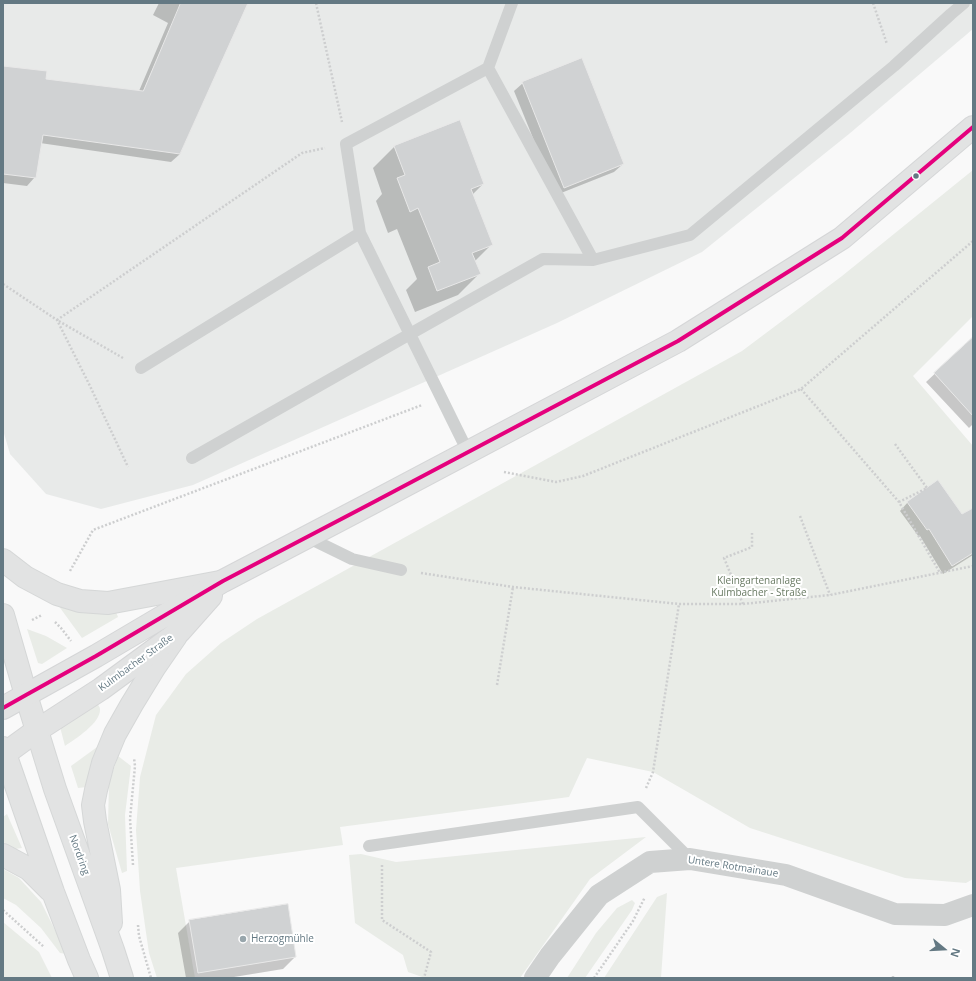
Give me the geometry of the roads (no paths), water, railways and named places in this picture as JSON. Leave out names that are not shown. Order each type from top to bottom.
[{"type":"main road","name":"Kulmbacher Straße","points":[[3,708],[96,656],[223,581],[678,341],[842,238],[971,134]]},
{"type":"main road","points":[[3,560],[25,577],[57,594],[80,601],[108,603],[223,581]]},
{"type":"main road","name":"Kulmbacher Straße","points":[[4,752],[101,689],[180,631],[223,581]]},
{"type":"main road","name":"Nordring","points":[[3,615],[36,731],[55,789],[114,950],[122,978]]},
{"type":"main road","points":[[114,950],[109,890],[95,821],[94,805],[96,790],[103,763],[115,734],[150,674],[180,631]]},
{"type":"main road","points":[[4,752],[52,892],[87,978]]},
{"type":"main road","points":[[3,855],[29,869],[52,892]]},
{"type":"street","name":"Untere Rotmainaue","points":[[535,978],[550,956],[599,895],[650,862],[690,859],[786,875],[894,914],[945,914],[973,905]]},
{"type":"lane","points":[[468,452],[360,233],[346,144],[488,68],[512,3]]},
{"type":"lane","points":[[192,458],[543,259],[593,260],[690,235],[894,66],[953,8],[964,3]]},
{"type":"lane","points":[[488,68],[593,260]]},
{"type":"lane","points":[[141,368],[360,233]]},
{"type":"lane","points":[[307,537],[352,559],[401,570]]},
{"type":"lane","points":[[369,846],[638,807],[690,859]]},
{"type":"place","name":"Herzogmühle","points":[[243,939]]},
{"type":"park label","name":"Kleingartenanlage Kulmbacher - Straße","points":[[759,586]]}]
